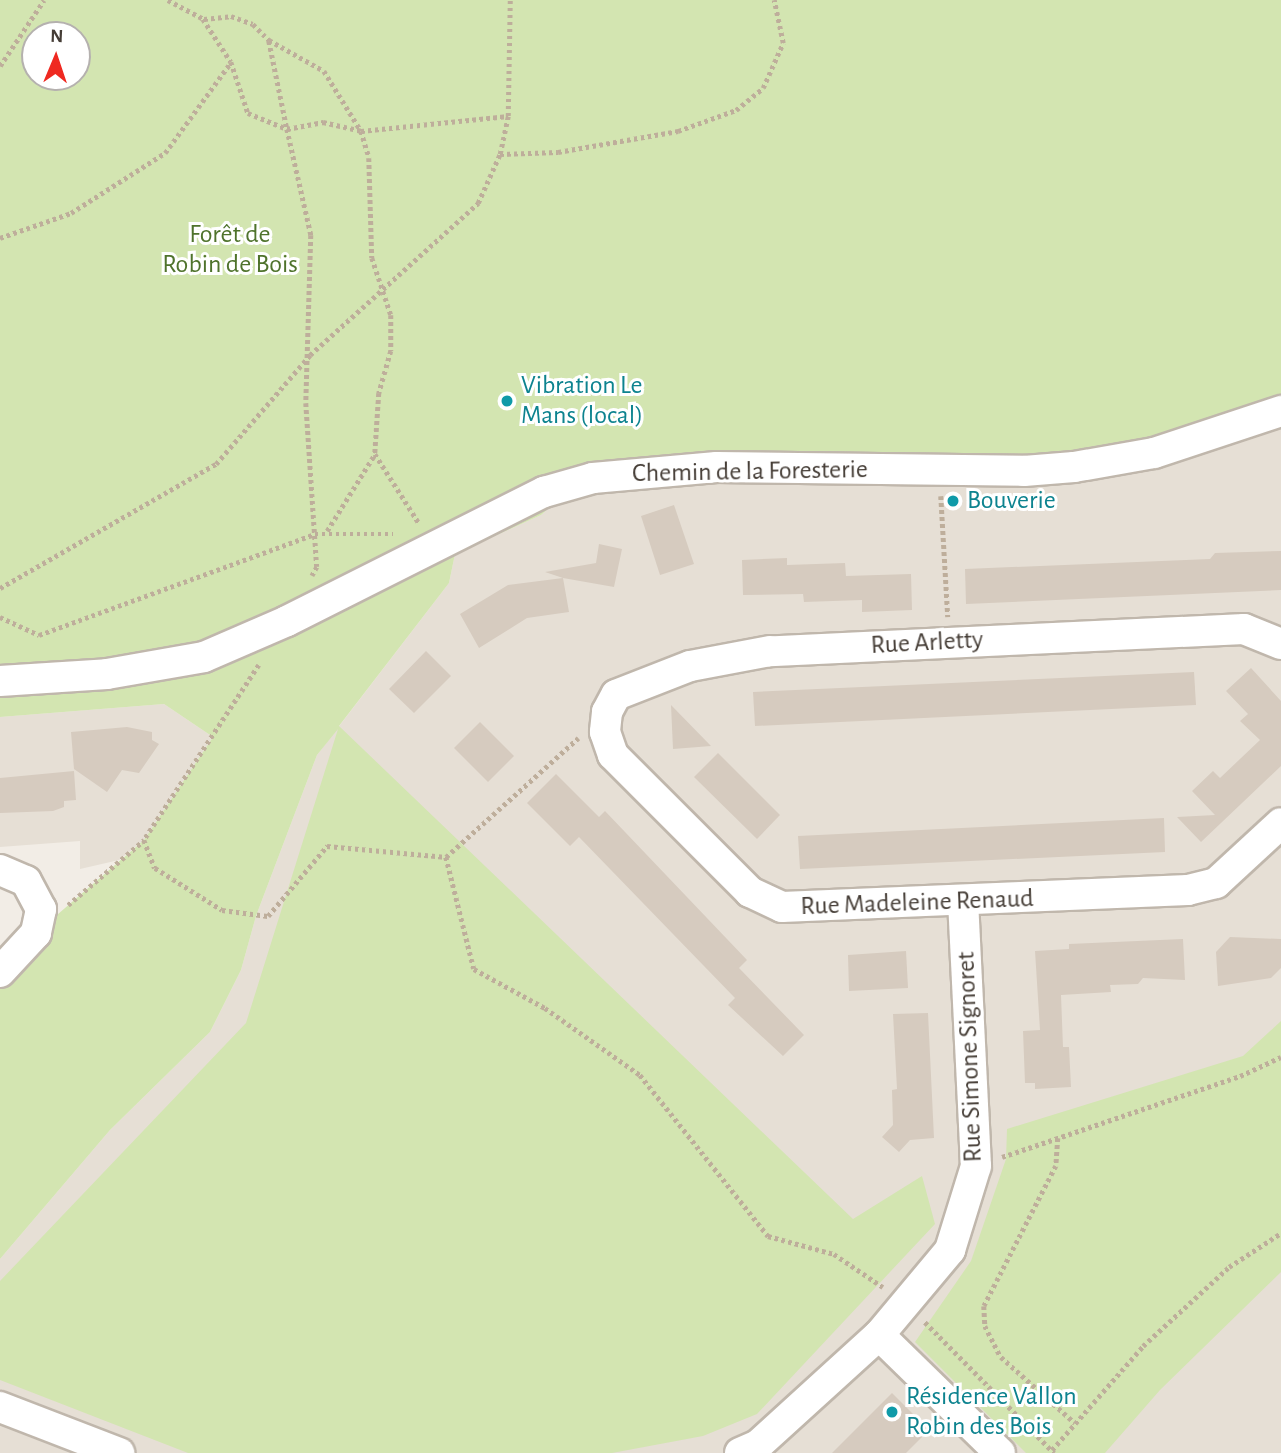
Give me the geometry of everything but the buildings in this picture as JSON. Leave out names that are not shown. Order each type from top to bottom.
[{"type":"street","name":"Chemin de la Foresterie","points":[[0,681],[107,674],[204,657],[276,626],[544,492],[619,474],[717,467],[1024,471],[1113,462],[1281,411]]},
{"type":"street","name":"Rue Arletty","points":[[606,722],[616,695],[690,666],[770,651],[1244,629],[1281,644]]},
{"type":"street","name":"Rue Madeleine Renaud","points":[[606,722],[613,755],[763,902],[805,909],[1188,890],[1216,883],[1281,823]]},
{"type":"street","points":[[0,870],[26,881],[41,909],[36,933],[0,972]]},
{"type":"street","name":"Rue Simone Signoret","points":[[740,1453],[758,1445],[879,1335],[950,1250],[976,1166],[964,902]]},
{"type":"street","points":[[879,1335],[1000,1453]]},
{"type":"street","points":[[0,1407],[119,1453]]},
{"type":"path","points":[[0,66],[44,0]]},
{"type":"path","points":[[168,0],[204,19],[231,61],[248,113],[287,129],[323,122],[361,131],[508,116]]},
{"type":"path","points":[[0,588],[216,464],[310,355],[478,203],[500,154],[508,116],[510,0]]},
{"type":"path","points":[[500,154],[558,152],[678,131],[736,110],[763,88],[783,43],[774,0]]},
{"type":"path","points":[[204,19],[231,16],[253,24],[269,40],[324,71],[361,131],[369,158],[372,258],[391,315],[391,351],[379,393],[374,454],[327,532]]},
{"type":"path","points":[[36,933],[144,839],[258,670],[276,626],[317,566],[306,403],[310,355],[311,235],[269,40]]},
{"type":"path","points":[[0,238],[71,213],[164,153],[231,61]]},
{"type":"path","points":[[374,454],[427,535],[450,538]]},
{"type":"path","points":[[939,471],[950,642]]},
{"type":"path","points":[[0,617],[39,635],[315,534],[402,534]]},
{"type":"path","points":[[144,839],[155,868],[201,899],[222,909],[268,916],[327,845],[446,857],[606,722]]},
{"type":"path","points":[[446,857],[474,969],[545,1008],[640,1075],[768,1236],[834,1254],[906,1303],[1053,1452],[1075,1423],[1162,1329],[1229,1267],[1281,1233]]},
{"type":"path","points":[[976,1166],[1240,1076],[1281,1057]]},
{"type":"path","points":[[1058,1139],[1056,1166],[984,1306],[985,1326],[1001,1357],[1075,1423]]},
{"type":"shaded area","points":[[1281,411],[1281,1453],[0,1453],[0,1259],[110,1130],[210,1032],[241,970],[256,916],[317,755],[449,583],[455,554],[541,515],[577,483]]},
{"type":"shaded area","points":[[164,704],[213,737],[144,840],[119,860],[80,869],[80,841],[0,847],[0,717]]},
{"type":"green space","name":"Forêt de Robin de Bois","points":[[0,0],[1281,0],[1281,411],[1154,453],[577,483],[541,515],[455,554],[449,583],[339,726],[853,1219],[922,1176],[935,1224],[757,1414],[703,1436],[612,1453],[188,1453],[0,1380],[0,1281],[246,1023],[338,729],[317,755],[256,916],[241,970],[210,1032],[110,1130],[0,1259],[0,972],[36,933],[144,840],[213,737],[164,704],[0,717]]},
{"type":"green space","points":[[1281,1021],[1281,1272],[1160,1390],[1105,1453],[1026,1453],[915,1342],[971,1261],[1006,1159],[1007,1129],[1243,1056]]},
{"type":"place","name":"Vibration Le Mans (local)","points":[[507,401]]},
{"type":"place","name":"Bouverie","points":[[953,501]]},
{"type":"place","name":"Résidence Vallon Robin des Bois","points":[[892,1412]]}]
